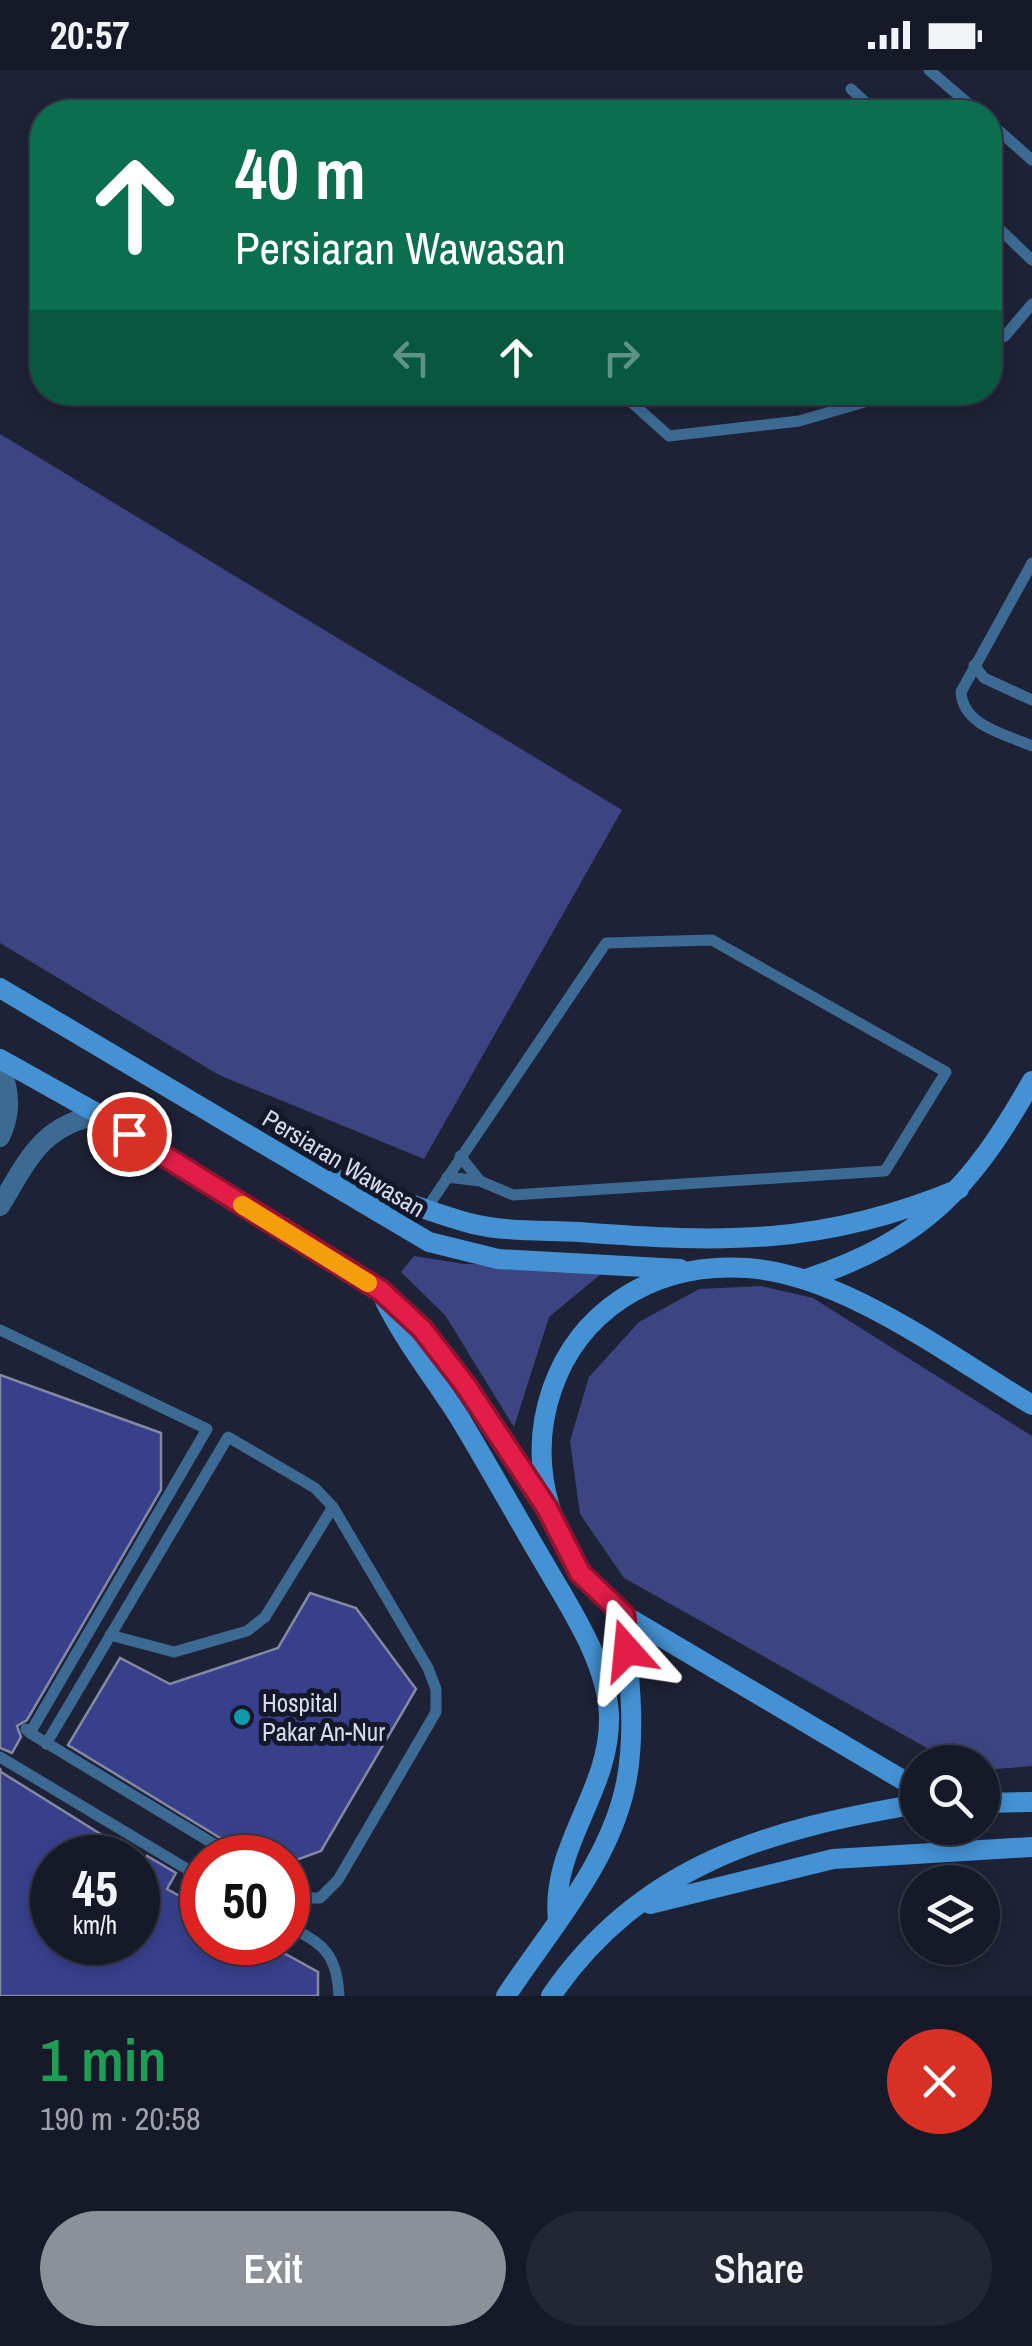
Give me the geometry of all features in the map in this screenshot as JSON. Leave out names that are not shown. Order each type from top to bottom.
[{"type":"main road","name":"Persiaran Wawasan","points":[[0,988],[420,1237],[449,1250],[498,1258],[697,1270]]},
{"type":"main road","points":[[0,1059],[100,1116],[380,1290],[422,1329],[455,1370],[547,1508],[580,1573],[624,1615],[900,1778]]},
{"type":"main road","points":[[806,1279],[901,1238],[959,1189],[993,1147],[1032,1081]]},
{"type":"main road","points":[[309,1171],[476,1225],[690,1241],[763,1239],[832,1230],[923,1204],[959,1189]]},
{"type":"main road","points":[[547,1508],[540,1470],[541,1434],[547,1405],[578,1342],[616,1304],[640,1289],[697,1270],[744,1268],[806,1279],[844,1293],[1032,1406]]},
{"type":"main road","points":[[380,1290],[405,1342],[458,1416],[559,1589],[601,1676],[609,1715],[606,1751],[596,1790],[560,1865],[555,1895],[558,1920]]},
{"type":"main road","points":[[506,1996],[598,1860],[614,1824],[626,1783],[631,1699],[624,1615]]},
{"type":"main road","points":[[1000,1803],[1032,1802]]},
{"type":"main road","points":[[551,1996],[587,1952],[637,1908],[712,1857],[767,1836],[900,1808]]},
{"type":"main road","points":[[637,1908],[833,1859],[1032,1847]]},
{"type":"street","points":[[0,1068],[8,1092],[9,1113],[0,1137]]},
{"type":"street","points":[[0,1206],[50,1134],[71,1120],[100,1116]]},
{"type":"lane","points":[[930,70],[964,100]]},
{"type":"lane","points":[[851,89],[863,100]]},
{"type":"lane","points":[[1002,134],[1032,160]]},
{"type":"lane","points":[[1002,231],[1032,260]]},
{"type":"lane","points":[[1002,338],[1032,304]]},
{"type":"lane","points":[[634,405],[669,436],[800,421],[855,405]]},
{"type":"lane","points":[[1032,563],[961,692],[965,712],[975,721],[1032,746]]},
{"type":"lane","points":[[974,665],[984,678],[1032,700]]},
{"type":"lane","points":[[427,1208],[446,1177],[460,1156],[606,943],[712,940],[946,1072],[885,1171],[513,1194],[480,1181],[446,1177]]},
{"type":"lane","points":[[460,1156],[480,1181]]},
{"type":"lane","points":[[0,1330],[228,1437],[315,1488],[333,1507],[428,1668],[436,1689],[436,1712],[338,1880],[320,1898],[310,1898]]},
{"type":"lane","points":[[198,1835],[28,1731],[207,1429]]},
{"type":"lane","points":[[46,1744],[228,1437]]},
{"type":"lane","points":[[110,1634],[174,1652],[247,1631],[265,1617],[333,1507]]},
{"type":"lane","points":[[0,1757],[95,1819],[180,1866]]},
{"type":"lane","points":[[310,1938],[323,1945],[338,1974],[339,1996]]},
{"type":"shaded area","points":[[0,434],[622,810],[424,1159],[219,1075],[0,943]]},
{"type":"shaded area","points":[[414,1256],[464,1264],[613,1264],[549,1317],[514,1427],[445,1315],[401,1272]]},
{"type":"shaded area","points":[[761,1286],[813,1298],[1032,1436],[1032,1766],[1000,1769],[1000,1745],[922,1745],[624,1578],[580,1514],[570,1441],[589,1377],[639,1322],[699,1289]]},
{"type":"building","points":[[0,1375],[161,1433],[161,1490],[27,1720],[17,1726],[21,1737],[12,1753],[0,1748]]},
{"type":"building","name":"Hospital Pakar An-Nur","points":[[310,1593],[356,1608],[416,1689],[321,1851],[310,1855],[310,1835],[215,1835],[68,1745],[120,1658],[170,1684],[278,1648]]},
{"type":"building","points":[[0,1768],[102,1835],[30,1835],[30,1965],[160,1965],[160,1864],[176,1873],[167,1889],[180,1896],[180,1965],[305,1965],[318,1972],[318,1996],[0,1996]]},
{"type":"slow traffic","points":[[242,1205],[368,1283]]},
{"type":"place","name":"Hospital Pakar An-Nur","points":[[242,1717]]},
{"type":"route","points":[[129,1134],[380,1290],[422,1329],[466,1386],[547,1508],[580,1573],[624,1615],[627,1650]]}]
